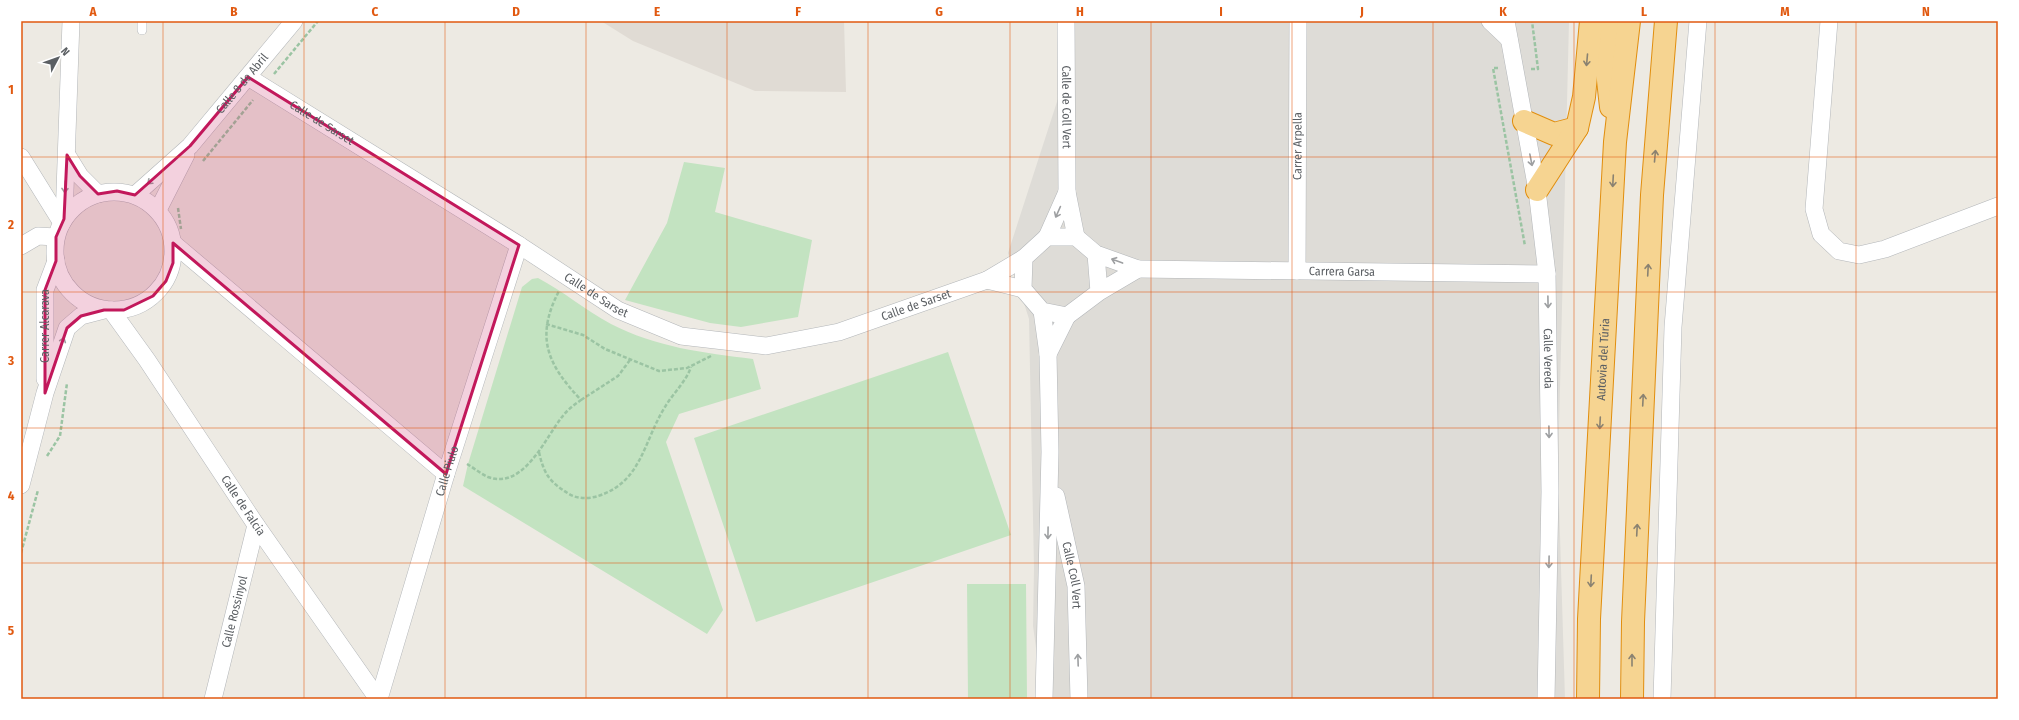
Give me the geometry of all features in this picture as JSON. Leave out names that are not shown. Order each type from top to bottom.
[{"type":"highway","points":[[1537,190],[1577,128],[1584,97],[1591,21]]},
{"type":"highway","points":[[1611,21],[1607,71],[1615,142]]},
{"type":"highway","name":"Autovia del Túria","points":[[1588,699],[1589,619],[1615,142],[1629,21]]},
{"type":"highway","points":[[1632,699],[1633,622],[1651,203],[1666,21]]},
{"type":"highway","points":[[1524,121],[1554,134],[1577,128]]},
{"type":"street","points":[[71,21],[67,155],[61,226],[56,261],[62,278],[72,293],[87,304],[108,310],[124,310],[137,306],[153,296],[166,281],[179,248]]},
{"type":"street","name":"Calle 8 de Abril","points":[[135,195],[190,146],[294,21]]},
{"type":"street","name":"Calle de Coll Vert","points":[[1066,21],[1067,192],[1076,237]]},
{"type":"street","name":"Carrer Arpella","points":[[1297,271],[1298,21]]},
{"type":"street","points":[[1490,21],[1508,39]]},
{"type":"street","name":"Calle Vereda","points":[[1506,21],[1508,39],[1537,190],[1547,274],[1550,492],[1546,699]]},
{"type":"street","points":[[1662,699],[1673,327],[1698,21]]},
{"type":"street","points":[[1829,21],[1814,209],[1821,234],[1839,251],[1859,255],[1885,249],[1998,206]]},
{"type":"street","name":"Calle de Sarset","points":[[248,77],[519,245],[618,310],[681,336],[766,346],[838,332],[988,280],[1024,258]]},
{"type":"street","name":"Calle 8 de Abril","points":[[158,210],[190,146]]},
{"type":"street","points":[[67,155],[80,176],[98,194]]},
{"type":"street","points":[[21,157],[61,226]]},
{"type":"street","points":[[21,246],[38,236],[61,226],[79,203],[98,194],[117,191],[135,195],[147,201],[158,210],[179,248],[446,474]]},
{"type":"street","name":"Calle de Coll Vert","points":[[1047,237],[1067,192]]},
{"type":"street","points":[[1023,289],[1024,258],[1047,237],[1076,237],[1096,254],[1099,292]]},
{"type":"street","name":"Calle Piulo","points":[[378,699],[446,474],[519,245]]},
{"type":"street","name":"Carrera Garsa","points":[[1096,254],[1138,269],[1547,274]]},
{"type":"street","name":"Carrer Alcarava","points":[[45,394],[45,290],[56,261]]},
{"type":"street","points":[[988,280],[1023,289],[1042,311],[1067,316],[1099,292],[1138,269]]},
{"type":"street","name":"Carrer Alcarava","points":[[21,485],[45,394],[67,328],[81,316],[108,310]]},
{"type":"street","name":"Calle de Falcia","points":[[108,310],[147,360],[256,525],[378,699]]},
{"type":"street","name":"Calle Coll Vert","points":[[1042,311],[1048,354],[1050,452],[1044,699]]},
{"type":"street","name":"Calle Coll Vert","points":[[1048,354],[1067,316]]},
{"type":"street","name":"Calle Coll Vert","points":[[1050,452],[1058,512],[1076,586],[1079,699]]},
{"type":"street","name":"Calle Rossinyol","points":[[213,699],[256,525]]},
{"type":"path","points":[[199,166],[318,21]]},
{"type":"path","points":[[178,206],[179,248]]},
{"type":"path","points":[[559,291],[552,304],[546,324],[545,332],[549,352],[562,380],[581,400]]},
{"type":"path","points":[[546,324],[583,335],[605,349],[659,371],[675,371],[691,366],[714,354]]},
{"type":"path","points":[[468,464],[488,477],[501,479],[523,470],[539,452],[562,416],[581,400],[618,376],[630,360]]},
{"type":"path","points":[[539,452],[543,468],[552,484],[574,498],[593,498],[612,492],[628,478],[641,459],[664,407],[688,375],[691,366]]},
{"type":"path","points":[[46,463],[48,456],[60,436],[68,378]]},
{"type":"path","points":[[21,553],[39,486]]},
{"type":"highlighted area","points":[[248,77],[519,245],[446,474],[173,243],[173,263],[166,281],[153,296],[124,310],[104,310],[81,316],[67,328],[45,393],[45,290],[56,261],[56,237],[64,219],[67,155],[80,176],[98,194],[117,191],[135,195],[190,146]]},
{"type":"shaded area","points":[[601,21],[844,21],[846,92],[755,91],[633,41]]},
{"type":"shaded area","points":[[1064,21],[1569,21],[1558,470],[1565,699],[1043,699],[1033,626],[1034,568],[1029,319],[1008,253],[1066,74]]},
{"type":"green space","points":[[684,162],[725,168],[715,212],[812,240],[798,317],[741,327],[710,323],[625,300],[667,223]]},
{"type":"green space","points":[[538,278],[592,313],[628,332],[662,344],[680,348],[753,359],[761,389],[679,414],[666,442],[723,610],[707,634],[463,486],[468,464],[522,287],[532,279]]},
{"type":"green space","points":[[948,352],[1011,535],[756,622],[694,438]]},
{"type":"green space","points":[[967,584],[1026,584],[1027,699],[968,699]]}]
